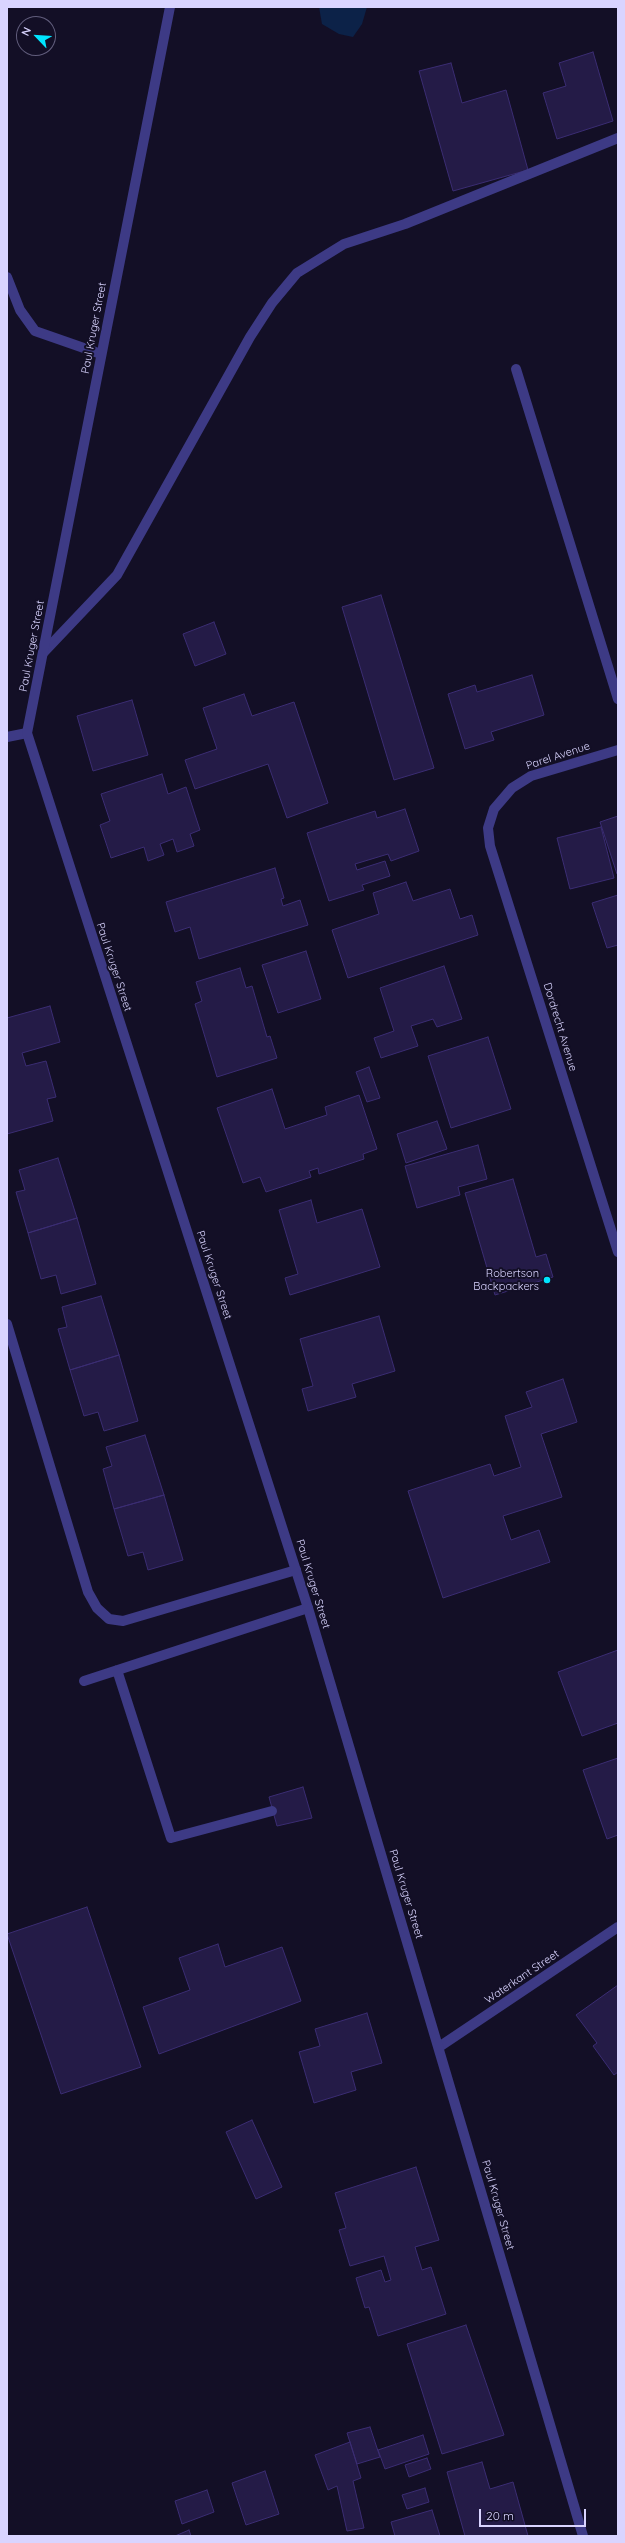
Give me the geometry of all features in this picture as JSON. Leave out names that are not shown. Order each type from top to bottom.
[{"type":"street","name":"Paul Kruger Street","points":[[170,7],[27,733],[308,1608],[583,2536]]},
{"type":"street","points":[[43,653],[117,575],[250,337],[272,303],[297,273],[344,244],[405,224],[618,138]]},
{"type":"street","points":[[7,277],[12,299],[35,331],[101,354]]},
{"type":"street","points":[[516,368],[618,699]]},
{"type":"street","points":[[7,737],[27,733]]},
{"type":"street","name":"Parel Avenue","points":[[494,809],[512,788],[531,776],[618,750]]},
{"type":"street","name":"Dordrecht Avenue","points":[[494,809],[488,828],[490,846],[618,1252]]},
{"type":"street","points":[[7,1324],[88,1592],[96,1608],[109,1619],[123,1621],[296,1570]]},
{"type":"street","points":[[84,1681],[308,1608]]},
{"type":"street","points":[[117,1670],[171,1838],[272,1811]]},
{"type":"street","name":"Waterkant Street","points":[[439,2047],[618,1927]]},
{"type":"water","points":[[319,7],[367,7],[362,24],[353,37],[339,34],[322,24]]},
{"type":"building","points":[[593,52],[613,121],[557,139],[543,93],[566,86],[559,63]]},
{"type":"building","points":[[451,63],[462,103],[506,90],[528,170],[453,191],[419,71]]},
{"type":"building","points":[[381,595],[434,768],[394,780],[342,607]]},
{"type":"building","points":[[214,622],[226,654],[195,666],[183,634]]},
{"type":"building","points":[[532,675],[544,715],[491,732],[494,740],[465,749],[448,694],[475,685],[477,692]]},
{"type":"building","points":[[244,694],[252,716],[294,702],[328,803],[287,818],[268,764],[195,789],[185,760],[217,749],[203,708]]},
{"type":"building","points":[[132,700],[148,755],[93,771],[77,716]]},
{"type":"building","points":[[162,774],[168,794],[186,787],[200,830],[190,834],[194,846],[177,852],[173,839],[160,844],[164,855],[148,861],[144,847],[111,858],[100,825],[110,821],[101,794]]},
{"type":"building","points":[[405,809],[419,851],[391,861],[388,854],[355,864],[357,870],[385,861],[390,876],[362,885],[364,890],[329,901],[307,833],[375,811],[377,818]]},
{"type":"building","points":[[618,816],[618,873],[617,874],[600,822]]},
{"type":"building","points":[[601,827],[614,878],[570,889],[557,838]]},
{"type":"building","points":[[275,868],[284,898],[281,899],[283,906],[300,900],[308,925],[199,959],[190,927],[175,932],[166,902]]},
{"type":"building","points":[[406,882],[413,901],[450,889],[460,919],[472,915],[478,935],[348,978],[332,930],[379,914],[373,893]]},
{"type":"building","points":[[618,895],[618,945],[607,948],[592,903]]},
{"type":"building","points":[[306,951],[321,999],[278,1013],[262,965]]},
{"type":"building","points":[[444,966],[462,1019],[437,1027],[433,1019],[411,1026],[418,1046],[381,1058],[374,1038],[394,1031],[380,988]]},
{"type":"building","points":[[240,968],[246,988],[252,986],[267,1037],[270,1036],[277,1058],[217,1077],[195,1004],[202,1001],[196,982]]},
{"type":"building","points":[[50,1006],[60,1042],[22,1053],[26,1066],[46,1061],[56,1097],[47,1099],[53,1121],[7,1134],[7,1018]]},
{"type":"building","points":[[488,1037],[511,1109],[451,1128],[428,1056]]},
{"type":"building","points":[[369,1067],[380,1098],[367,1102],[356,1072]]},
{"type":"building","points":[[272,1089],[285,1129],[327,1115],[325,1107],[359,1095],[377,1149],[363,1154],[364,1159],[319,1174],[318,1168],[309,1171],[311,1177],[266,1192],[260,1177],[243,1183],[217,1108]]},
{"type":"building","points":[[437,1121],[447,1149],[406,1163],[397,1134]]},
{"type":"building","points":[[478,1145],[487,1179],[458,1187],[460,1195],[417,1208],[405,1166]]},
{"type":"building","points":[[58,1158],[77,1218],[28,1233],[16,1192],[25,1190],[19,1170]]},
{"type":"building","points":[[513,1179],[536,1257],[546,1254],[553,1277],[495,1295],[465,1193]]},
{"type":"building","points":[[311,1200],[317,1223],[362,1209],[380,1267],[290,1295],[285,1278],[298,1274],[279,1210]]},
{"type":"building","points":[[77,1218],[96,1284],[61,1294],[56,1275],[41,1279],[28,1233]]},
{"type":"building","points":[[101,1296],[119,1355],[70,1370],[58,1329],[67,1327],[62,1307]]},
{"type":"building","points":[[379,1316],[395,1371],[352,1384],[356,1397],[308,1411],[302,1389],[313,1386],[300,1339]]},
{"type":"building","points":[[119,1355],[138,1421],[104,1431],[98,1412],[84,1416],[70,1370]]},
{"type":"building","points":[[563,1379],[577,1422],[541,1434],[562,1497],[503,1516],[511,1540],[539,1530],[550,1562],[443,1598],[408,1491],[490,1464],[494,1476],[521,1467],[505,1416],[532,1407],[526,1392]]},
{"type":"building","points":[[145,1435],[164,1495],[114,1509],[103,1469],[112,1466],[106,1447]]},
{"type":"building","points":[[164,1495],[183,1560],[148,1570],[143,1552],[128,1556],[114,1509]]},
{"type":"building","points":[[618,1650],[618,1723],[582,1736],[558,1672]]},
{"type":"building","points":[[618,1758],[618,1835],[607,1839],[583,1770]]},
{"type":"building","points":[[303,1787],[312,1818],[277,1826],[269,1797]]},
{"type":"building","points":[[87,1907],[141,2067],[61,2094],[7,1934]]},
{"type":"building","points":[[218,1944],[225,1967],[282,1947],[301,2001],[159,2054],[143,2007],[190,1990],[179,1958]]},
{"type":"building","points":[[618,1985],[618,2072],[614,2075],[593,2046],[597,2043],[576,2015]]},
{"type":"building","points":[[367,2013],[382,2063],[351,2072],[356,2090],[314,2103],[299,2052],[320,2046],[315,2029]]},
{"type":"building","points":[[252,2120],[282,2187],[256,2199],[226,2132]]},
{"type":"building","points":[[416,2167],[439,2240],[415,2247],[422,2270],[431,2267],[446,2314],[378,2336],[369,2307],[365,2308],[356,2278],[381,2270],[385,2282],[391,2280],[384,2256],[350,2266],[339,2230],[346,2228],[335,2193]]},
{"type":"building","points":[[466,2325],[504,2435],[442,2454],[407,2344]]},
{"type":"building","points":[[370,2427],[380,2457],[357,2464],[347,2433]]},
{"type":"building","points":[[423,2435],[429,2454],[385,2469],[378,2450]]},
{"type":"building","points":[[350,2442],[361,2478],[353,2481],[364,2528],[347,2531],[337,2486],[328,2490],[315,2455]]},
{"type":"building","points":[[427,2458],[431,2469],[409,2477],[405,2465]]},
{"type":"building","points":[[482,2462],[490,2489],[513,2482],[528,2536],[465,2536],[447,2472]]},
{"type":"building","points":[[265,2471],[279,2514],[246,2525],[232,2483]]},
{"type":"building","points":[[425,2488],[429,2502],[407,2509],[402,2495]]},
{"type":"building","points":[[207,2490],[214,2512],[182,2524],[175,2501]]},
{"type":"building","points":[[432,2510],[440,2536],[395,2536],[391,2522]]},
{"type":"building","points":[[189,2530],[191,2536],[175,2536]]},
{"type":"place","name":"Robertson Backpackers","points":[[547,1280]]}]
